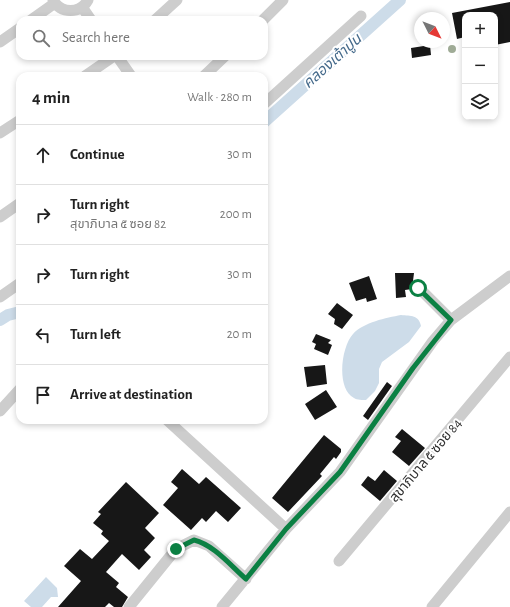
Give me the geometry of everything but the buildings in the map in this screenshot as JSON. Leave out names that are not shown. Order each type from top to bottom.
[{"type":"street","points":[[159,16],[177,0]]},
{"type":"street","points":[[266,16],[283,0]]},
{"type":"street","points":[[36,16],[54,2],[65,10],[71,11],[85,3],[90,16]]},
{"type":"street","points":[[268,100],[361,16]]},
{"type":"street","points":[[0,42],[16,31]]},
{"type":"street","points":[[91,72],[109,60]]},
{"type":"street","points":[[118,60],[128,72]]},
{"type":"street","points":[[208,72],[221,60]]},
{"type":"street","points":[[0,133],[16,123]]},
{"type":"street","points":[[0,217],[16,206]]},
{"type":"street","points":[[222,607],[286,529],[340,472],[413,368],[451,320],[510,276]]},
{"type":"street","points":[[1,295],[16,286]]},
{"type":"street","points":[[418,288],[451,320]]},
{"type":"street","name":"สุขาภิบาล ๕ ซอย 84","points":[[339,561],[510,357]]},
{"type":"street","points":[[0,411],[16,393]]},
{"type":"street","points":[[171,424],[286,529]]},
{"type":"street","points":[[432,607],[510,512]]},
{"type":"street","points":[[129,607],[176,549],[194,540],[209,546],[246,579]]},
{"type":"water","points":[[401,315],[416,318],[420,322],[421,326],[409,342],[382,362],[379,369],[379,383],[375,391],[366,400],[358,400],[354,398],[348,393],[345,386],[342,368],[343,358],[349,340],[353,334],[363,326]]},
{"type":"water","points":[[46,577],[57,588],[58,597],[51,597],[42,607],[31,607],[24,601]]},
{"type":"waterway","name":"คลองเต้าปูน","points":[[268,118],[400,0]]},
{"type":"waterway","name":"คลองเต้าปูน","points":[[0,320],[8,315],[16,313]]},
{"type":"route","points":[[176,549],[194,540],[201,542],[209,546],[246,579],[286,529],[340,472],[413,368],[451,320],[418,288]]}]
